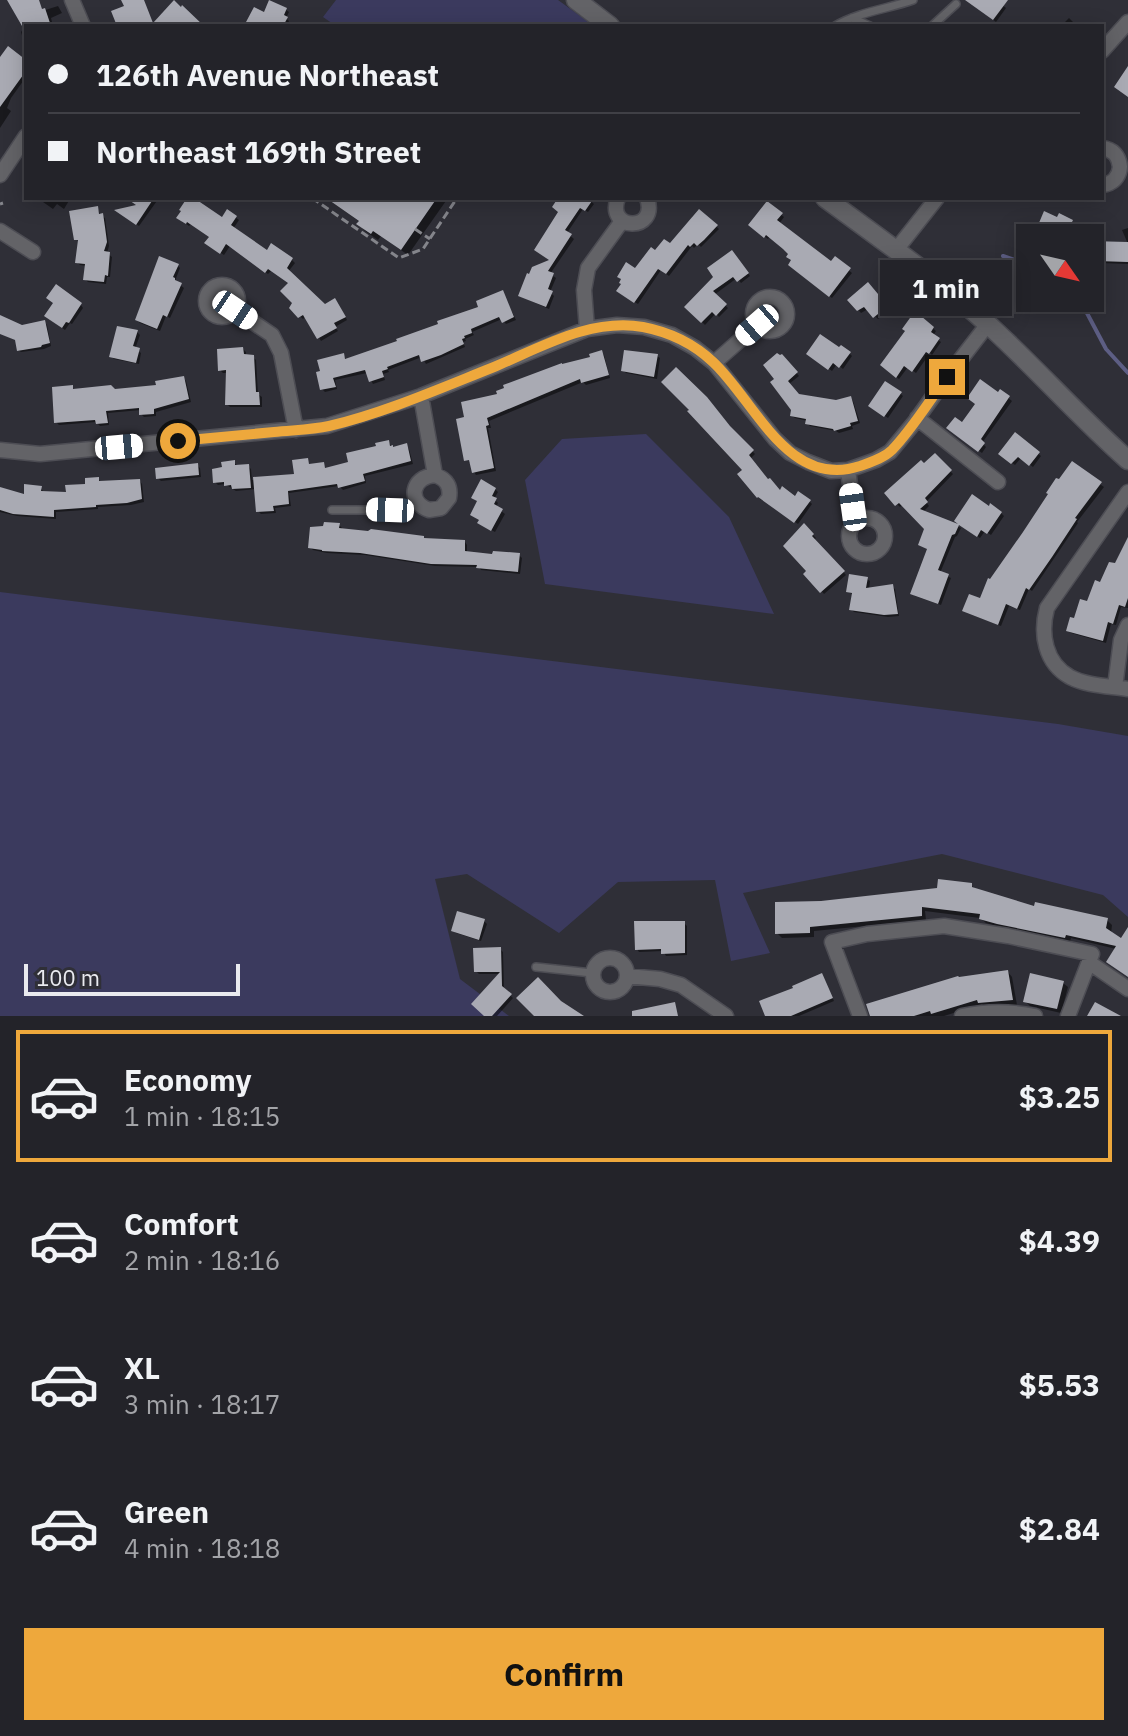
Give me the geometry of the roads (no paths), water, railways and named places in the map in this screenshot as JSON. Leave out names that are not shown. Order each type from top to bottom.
[{"type":"street","points":[[72,0],[82,24]]},
{"type":"street","points":[[576,0],[607,24]]},
{"type":"street","points":[[1104,49],[1128,22]]},
{"type":"street","points":[[0,175],[24,139]]},
{"type":"street","points":[[1104,148],[1116,154],[1120,167],[1116,179],[1104,185]]},
{"type":"street","points":[[617,200],[615,211],[622,221],[633,224],[644,220],[650,209],[648,200]]},
{"type":"street","points":[[828,200],[988,324],[1128,460]]},
{"type":"street","points":[[896,250],[935,200]]},
{"type":"street","points":[[587,329],[584,290],[588,268],[622,221]]},
{"type":"street","points":[[0,231],[33,252]]},
{"type":"street","points":[[235,310],[272,335],[281,353],[296,430]]},
{"type":"street","points":[[0,450],[40,454],[327,426],[421,396],[587,329],[617,325],[644,327],[672,335],[695,348],[714,363],[775,439],[790,453],[831,471],[848,470],[890,452],[988,324]]},
{"type":"street","points":[[714,363],[757,325]]},
{"type":"street","points":[[421,396],[435,475]]},
{"type":"street","points":[[917,418],[998,482]]},
{"type":"street","points":[[848,470],[853,507],[859,520]]},
{"type":"street","points":[[435,475],[446,481],[449,498],[436,510],[429,510],[418,503],[414,493],[419,481],[435,475]]},
{"type":"street","points":[[1128,492],[1047,608],[1043,625],[1045,646],[1057,666],[1070,676],[1121,688],[1121,640],[1128,625]]},
{"type":"street","points":[[860,1016],[832,942],[867,934],[944,926],[1008,936],[1091,958],[1128,989]]},
{"type":"street","points":[[609,957],[620,960],[627,970],[627,976],[622,987],[605,992],[596,985],[592,973],[598,962],[609,957]]},
{"type":"street","points":[[1068,1016],[1091,958]]},
{"type":"street","points":[[627,976],[660,979],[681,985],[726,1016]]},
{"type":"street","points":[[962,1016],[1013,1011],[1035,1016]]},
{"type":"lane","points":[[839,24],[913,0]]},
{"type":"lane","points":[[934,24],[956,4]]},
{"type":"lane","points":[[852,18],[866,24]]},
{"type":"lane","points":[[332,510],[390,510],[418,503]]},
{"type":"lane","points":[[536,967],[592,973]]},
{"type":"waterway","points":[[1003,256],[1016,260]]},
{"type":"waterway","points":[[1086,312],[1106,349],[1128,373]]}]
